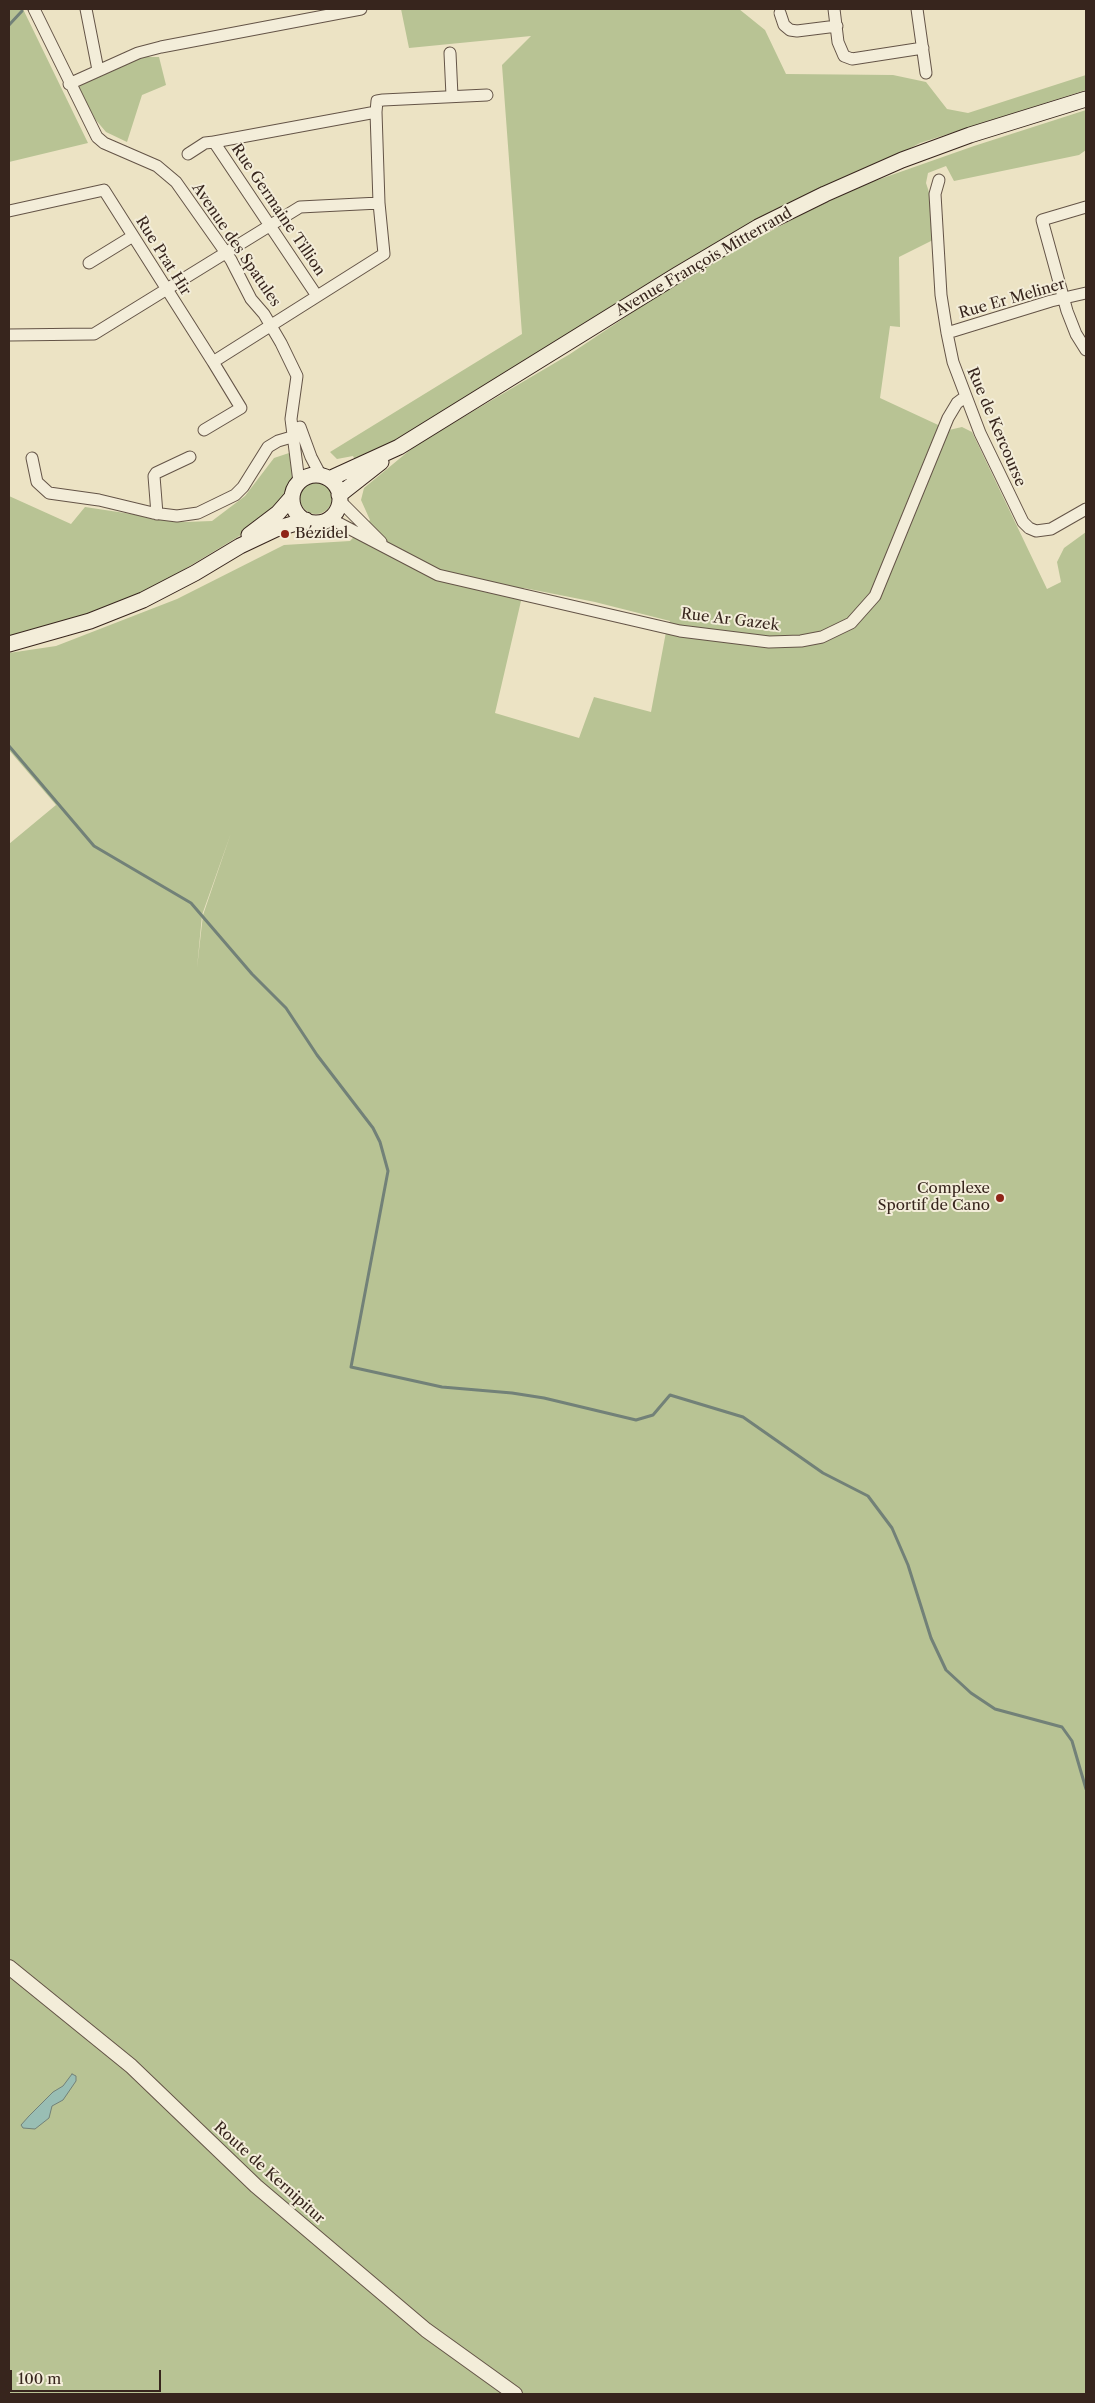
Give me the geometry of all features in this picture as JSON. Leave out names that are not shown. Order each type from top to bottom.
[{"type":"main road","name":"Avenue François Mitterrand","points":[[339,498],[399,447],[758,227],[825,194],[902,160],[970,135],[1086,99]]},
{"type":"main road","name":"Avenue François Mitterrand","points":[[325,477],[399,447]]},
{"type":"main road","points":[[9,644],[90,621],[143,600],[195,573],[240,546],[276,529],[306,520],[318,522],[329,518],[338,507],[338,489],[325,477],[306,477],[299,482],[292,497],[278,513],[250,534],[240,546]]},
{"type":"main road","points":[[292,497],[297,513],[306,520]]},
{"type":"street","name":"Avenue des Spatules","points":[[34,9],[69,84],[97,137],[104,143],[158,166],[176,182],[240,274],[242,284],[271,326],[296,372],[297,382],[291,420],[298,435],[325,477]]},
{"type":"street","points":[[86,9],[98,70]]},
{"type":"street","points":[[69,84],[138,53],[161,46],[361,9]]},
{"type":"street","points":[[834,9],[841,50],[844,56],[852,59],[922,48]]},
{"type":"street","points":[[917,9],[926,73]]},
{"type":"street","points":[[780,13],[784,25],[790,30],[797,32],[837,26]]},
{"type":"street","points":[[450,53],[452,96]]},
{"type":"street","name":"Rue Germaine Tillion","points":[[188,154],[205,143],[376,112],[377,101],[487,94]]},
{"type":"street","points":[[213,362],[384,254],[379,203],[376,112]]},
{"type":"street","name":"Rue Germaine Tillion","points":[[214,142],[317,296]]},
{"type":"street","name":"Rue de Kercourse","points":[[938,180],[935,194],[941,295],[953,362],[965,397],[1023,522],[1036,531],[1044,531],[1072,519],[1086,510]]},
{"type":"street","name":"Rue Prat Hir","points":[[9,210],[104,190],[241,408],[204,430]]},
{"type":"street","points":[[9,335],[94,334],[300,206],[379,203]]},
{"type":"street","points":[[1086,207],[1042,220],[1063,298],[1076,334],[1086,350]]},
{"type":"street","points":[[89,263],[133,236]]},
{"type":"street","name":"Rue Er Meliner","points":[[947,333],[1063,298],[1086,293]]},
{"type":"street","name":"Rue Ar Gazek","points":[[329,518],[438,575],[680,631],[769,642],[801,641],[822,637],[851,623],[874,596],[948,418],[957,404],[965,397]]},
{"type":"street","name":"Avenue des Spatules","points":[[298,435],[299,482]]},
{"type":"street","points":[[32,458],[37,482],[49,493],[99,500],[157,514],[177,516],[198,513],[235,495],[243,487],[268,447],[278,441],[298,435]]},
{"type":"street","points":[[157,514],[154,476],[156,472],[190,457]]},
{"type":"street","name":"Rue Ar Gazek","points":[[339,498],[389,550]]},
{"type":"street","name":"Route de Kernipitur","points":[[9,1967],[131,2066],[256,2186],[388,2298],[426,2330],[515,2394]]},
{"type":"green space","points":[[9,9],[23,9],[88,143],[9,162]]},
{"type":"green space","points":[[401,9],[739,9],[765,30],[786,74],[893,75],[926,82],[947,109],[968,113],[1086,75],[1086,90],[920,143],[878,165],[372,456],[370,452],[355,460],[353,456],[337,459],[330,452],[522,334],[502,65],[531,36],[409,48]]},
{"type":"green space","points":[[140,57],[159,57],[166,85],[142,95],[127,142],[106,132],[95,119],[78,89],[80,85]]},
{"type":"green space","points":[[1086,110],[1086,150],[1079,155],[954,181],[946,166],[928,173],[926,183],[943,235],[899,257],[900,327],[890,326],[880,398],[949,430],[962,427],[972,432],[1047,589],[1061,582],[1057,562],[1064,548],[1086,532],[1086,2394],[9,2394],[9,844],[56,805],[9,750],[9,653],[56,646],[177,599],[284,545],[350,541],[370,520],[361,500],[364,488],[416,445],[570,354],[684,278],[806,212],[866,184],[974,146]],"holes":[[[524,588],[595,602],[670,621],[666,632],[651,712],[594,697],[579,738],[495,713]],[[231,833],[203,915],[197,968],[202,915]]]},
{"type":"green space","points":[[289,453],[293,477],[283,502],[241,535],[150,590],[84,619],[9,637],[9,496],[71,524],[85,507],[185,522],[212,521],[245,496],[274,458]]},
{"type":"green space","points":[[316,482],[328,486],[332,498],[328,510],[316,514],[304,510],[300,498],[304,486]]},
{"type":"water","points":[[72,2074],[76,2076],[76,2081],[63,2100],[52,2106],[49,2118],[35,2129],[23,2128],[21,2125],[29,2116],[53,2092],[63,2086]]},
{"type":"waterway","points":[[9,25],[22,11]]},
{"type":"waterway","points":[[9,746],[94,846],[191,903],[252,974],[286,1008],[317,1055],[373,1128],[380,1142],[388,1171],[351,1367],[442,1387],[512,1393],[544,1398],[636,1420],[653,1415],[670,1395],[743,1417],[823,1473],[868,1496],[892,1528],[908,1565],[931,1638],[946,1670],[971,1693],[995,1709],[1062,1727],[1072,1741],[1086,1789]]},
{"type":"place","name":"Bézidel","points":[[285,534]]},
{"type":"place","name":"Complexe Sportif de Cano","points":[[1000,1198]]}]
